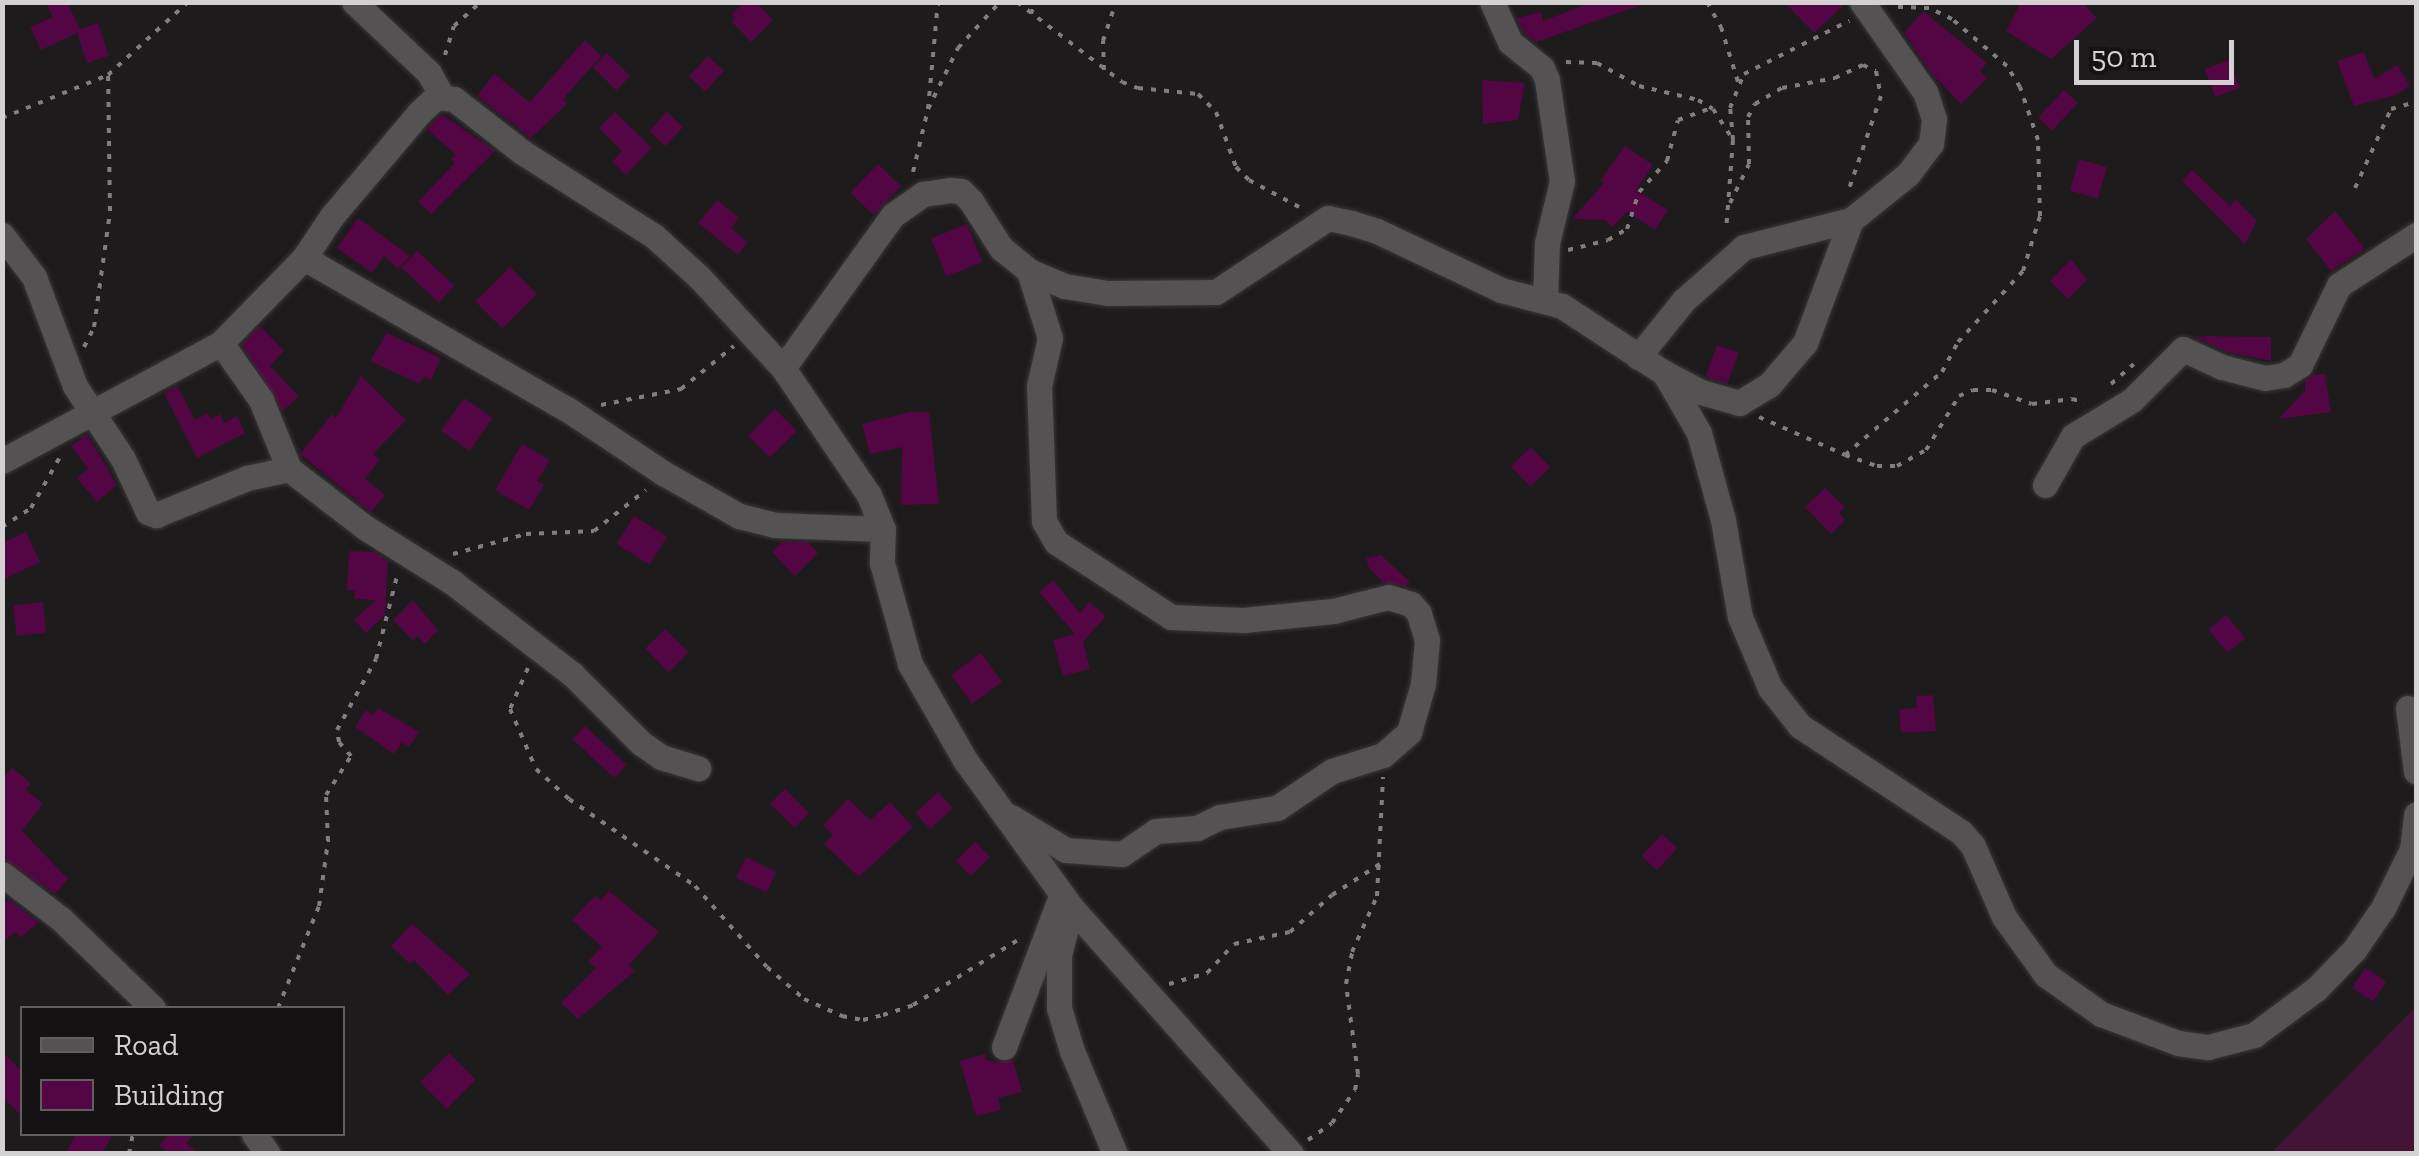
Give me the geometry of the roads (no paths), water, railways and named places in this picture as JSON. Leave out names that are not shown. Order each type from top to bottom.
[{"type":"street","points":[[354,2],[436,85],[522,152],[654,236],[751,330],[783,368],[856,470],[883,529],[882,563],[910,664],[965,760],[1067,901],[1288,1150]]},
{"type":"street","points":[[1492,2],[1510,42],[1542,68],[1562,181],[1545,261],[1545,300]]},
{"type":"street","points":[[1638,356],[1719,265],[1744,247],[1770,237],[1842,222],[1923,158],[1931,144],[1934,119],[1925,92],[1865,7]]},
{"type":"street","points":[[2,461],[84,420],[221,342],[304,258],[332,216],[408,126],[436,85]]},
{"type":"street","points":[[783,368],[903,205],[938,190],[961,192],[1001,248],[1029,270],[1080,291],[1195,296],[1216,292],[1328,218],[1378,231],[1501,290],[1545,300],[1586,318],[1663,372],[1701,392],[1739,403],[1770,385],[1805,342],[1842,222]]},
{"type":"street","points":[[2,235],[34,277],[84,420],[132,475],[143,506],[156,515],[221,487],[289,469]]},
{"type":"street","points":[[2045,484],[2074,436],[2132,400],[2177,353],[2190,349],[2222,367],[2265,378],[2284,376],[2300,365],[2308,352],[2330,298],[2339,286],[2416,235]]},
{"type":"street","points":[[304,258],[567,409],[665,474],[739,516],[774,526],[883,529]]},
{"type":"street","points":[[1006,816],[1031,826],[1066,850],[1122,854],[1156,831],[1267,812],[1332,771],[1383,754],[1414,724],[1427,640],[1412,604],[1376,597],[1332,611],[1243,620],[1171,616],[1048,533],[1039,386],[1050,338],[1029,270]]},
{"type":"street","points":[[221,342],[261,400],[289,469],[541,650],[584,684],[641,743],[661,757],[698,768]]},
{"type":"street","points":[[1663,372],[1699,433],[1723,520],[1740,617],[1770,688],[1813,736],[1960,832],[1973,846],[2004,917],[2046,975],[2101,1014],[2178,1043],[2208,1047],[2254,1035],[2316,989],[2354,950],[2382,908],[2412,849],[2416,814]]},
{"type":"street","points":[[2408,708],[2416,771]]},
{"type":"street","points":[[2,874],[61,919],[151,1006]]},
{"type":"street","points":[[1004,1047],[1046,930],[1067,901]]},
{"type":"street","points":[[1067,901],[1059,1008],[1072,1051],[1115,1154]]}]
